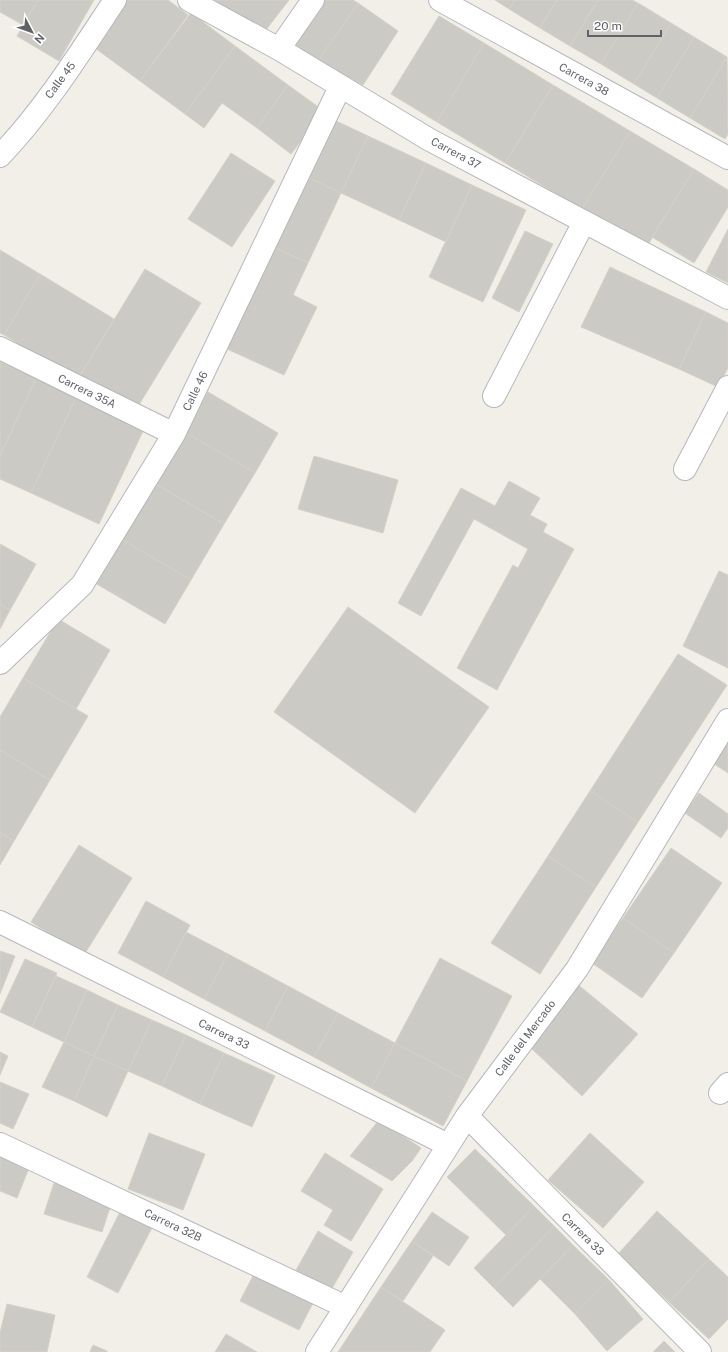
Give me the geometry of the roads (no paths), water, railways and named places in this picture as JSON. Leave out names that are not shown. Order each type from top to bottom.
[{"type":"street","name":"Calle 45","points":[[5,144],[76,58],[115,0]]},
{"type":"street","name":"Carrera 37","points":[[189,0],[279,49],[430,140],[728,298]]},
{"type":"street","points":[[279,49],[313,0]]},
{"type":"street","name":"Carrera 38","points":[[440,0],[728,158]]},
{"type":"street","name":"Calle 46","points":[[0,663],[82,585],[174,434],[340,87]]},
{"type":"street","points":[[494,396],[584,222]]},
{"type":"street","name":"Carrera 35A","points":[[0,348],[174,434]]},
{"type":"street","points":[[685,469],[728,387]]},
{"type":"street","name":"Calle del Mercado","points":[[317,1352],[466,1116],[576,969],[728,720]]},
{"type":"street","name":"Carrera 33","points":[[0,922],[448,1146]]},
{"type":"street","name":"Carrera 33","points":[[466,1116],[700,1352]]},
{"type":"street","name":"Carrera 32B","points":[[0,1144],[346,1307]]}]
